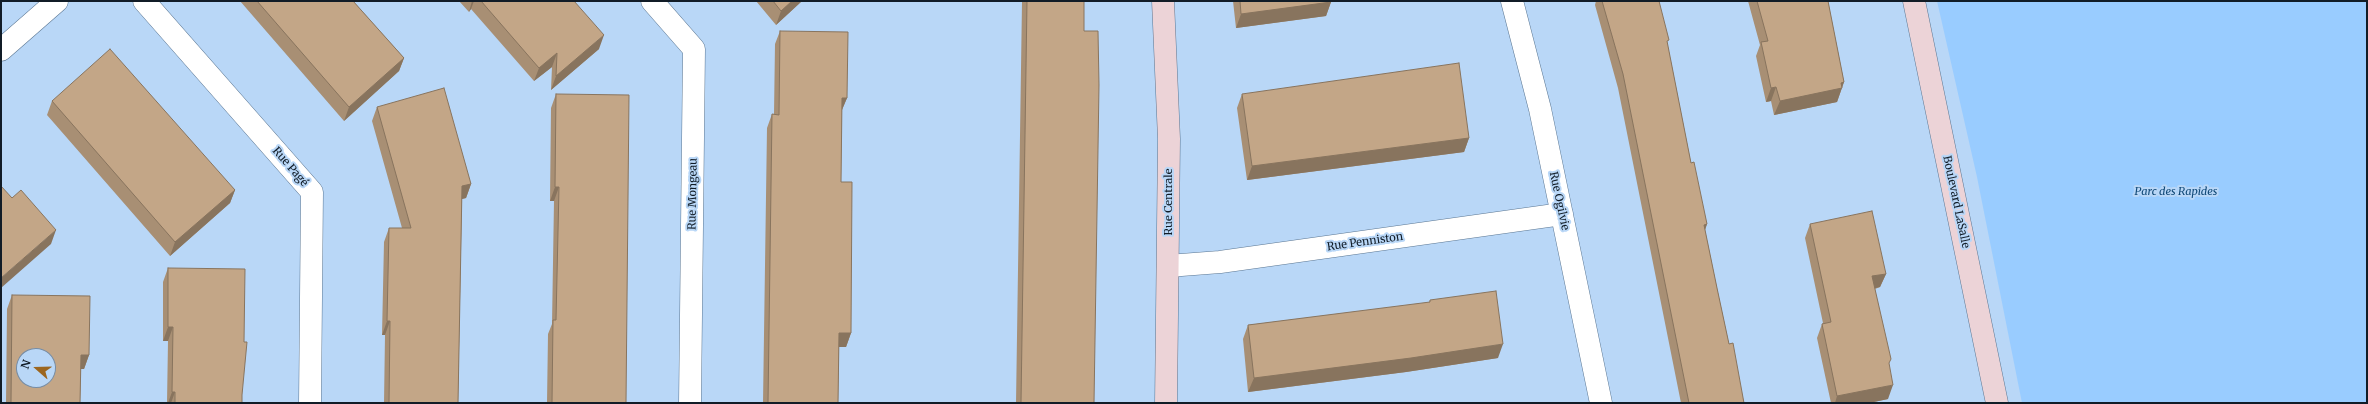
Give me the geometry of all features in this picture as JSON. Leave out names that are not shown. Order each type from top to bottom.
[{"type":"main road","name":"Rue Centrale","points":[[1163,1],[1169,139],[1166,403]]},
{"type":"main road","name":"Boulevard LaSalle","points":[[1914,1],[1997,403]]},
{"type":"street","points":[[1,50],[57,1]]},
{"type":"street","name":"Rue Pagé","points":[[144,1],[312,192],[310,403]]},
{"type":"street","name":"Rue Mongeau","points":[[652,1],[694,49],[690,403]]},
{"type":"street","name":"Rue Ogilvie","points":[[1512,1],[1532,73],[1601,403]]},
{"type":"street","name":"Rue Penniston","points":[[1168,266],[1220,262],[1562,214]]},
{"type":"green space","name":"Parc des Rapides","points":[[1937,1],[2367,1],[2367,403],[2022,403],[1977,177]]},
{"type":"building","points":[[257,1],[353,1],[404,58],[349,107]]},
{"type":"building","points":[[481,1],[574,1],[604,35],[556,76],[557,53],[539,68]]},
{"type":"building","points":[[773,1],[792,1],[781,11]]},
{"type":"building","points":[[1027,1],[1084,1],[1084,31],[1098,31],[1099,85],[1094,403],[1021,403]]},
{"type":"building","points":[[1240,1],[1331,1],[1331,2],[1241,14]]},
{"type":"building","points":[[1602,1],[1659,1],[1669,40],[1667,41],[1691,163],[1694,162],[1707,224],[1704,225],[1717,288],[1729,344],[1733,343],[1744,403],[1689,403],[1623,74]]},
{"type":"building","points":[[1757,1],[1828,1],[1844,82],[1841,83],[1842,88],[1780,101],[1776,87],[1771,88],[1761,42],[1768,41]]},
{"type":"building","points":[[780,31],[848,32],[847,98],[842,98],[841,182],[852,182],[851,333],[839,333],[838,403],[768,403],[772,114],[779,115]]},
{"type":"building","points":[[110,49],[235,190],[175,242],[52,101]]},
{"type":"building","points":[[1459,63],[1469,138],[1252,166],[1242,94]]},
{"type":"building","points":[[444,88],[471,184],[462,186],[458,403],[389,403],[390,321],[387,321],[389,228],[411,228],[377,107]]},
{"type":"building","points":[[556,94],[629,95],[626,403],[552,403],[553,320],[556,320],[559,187],[555,187]]},
{"type":"building","points":[[1,186],[12,198],[21,190],[56,230],[1,278]]},
{"type":"building","points":[[1872,211],[1886,274],[1872,276],[1891,359],[1889,363],[1893,385],[1837,396],[1822,324],[1831,322],[1810,224]]},
{"type":"building","points":[[168,268],[245,269],[244,342],[247,342],[242,403],[175,403],[175,392],[172,392],[173,327],[168,327]]},
{"type":"building","points":[[1496,291],[1503,344],[1411,358],[1254,378],[1248,325],[1430,302],[1430,300]]},
{"type":"building","points":[[12,295],[90,296],[89,355],[81,355],[80,403],[11,403]]}]
